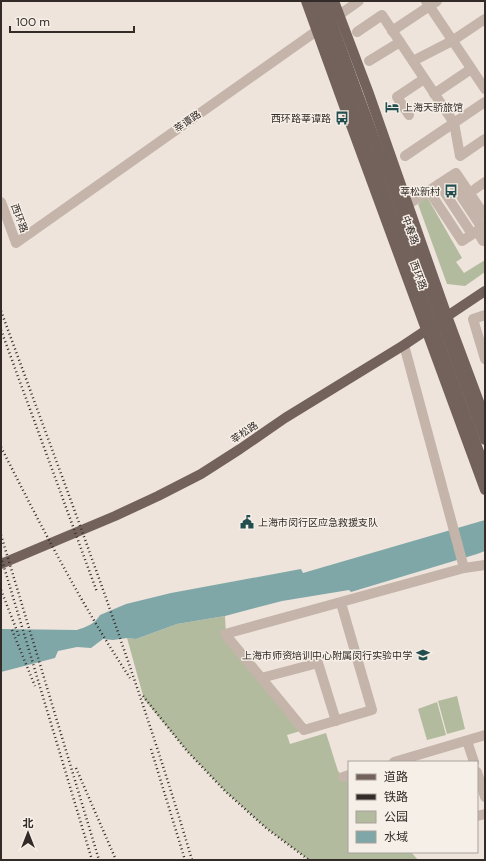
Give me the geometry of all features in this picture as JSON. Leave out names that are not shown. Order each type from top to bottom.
[{"type":"main road","name":"西环路","points":[[306,1],[485,490]]},
{"type":"main road","name":"中春路","points":[[314,1],[485,468]]},
{"type":"main road","name":"中春路","points":[[324,1],[485,440]]},
{"type":"main road","name":"西环路","points":[[334,1],[368,91],[446,316],[485,418]]},
{"type":"main road","name":"莘松路","points":[[1,564],[115,516],[201,474],[285,418],[404,345],[485,291]]},
{"type":"street","name":"莘谭路","points":[[16,243],[358,1]]},
{"type":"street","points":[[392,31],[431,3],[452,41],[485,89]]},
{"type":"street","points":[[357,32],[382,15],[454,123],[460,156],[485,139]]},
{"type":"street","points":[[413,62],[452,41],[485,19]]},
{"type":"street","points":[[369,61],[400,42]]},
{"type":"street","points":[[434,94],[471,69]]},
{"type":"street","points":[[409,115],[397,97],[424,79]]},
{"type":"street","points":[[405,156],[485,102]]},
{"type":"street","points":[[407,205],[456,173],[485,216]]},
{"type":"street","points":[[448,178],[479,230],[483,241]]},
{"type":"street","points":[[475,189],[485,182]]},
{"type":"street","points":[[439,184],[479,230]]},
{"type":"street","points":[[429,190],[462,241],[479,230]]},
{"type":"street","name":"西环路","points":[[1,202],[16,243]]},
{"type":"street","points":[[485,315],[473,319],[485,359]]},
{"type":"street","points":[[404,345],[463,565]]},
{"type":"street","points":[[341,603],[372,710],[304,730],[226,634],[341,603],[463,565],[485,565]]},
{"type":"street","points":[[261,678],[318,663],[336,721]]},
{"type":"street","points":[[398,761],[485,735]]},
{"type":"street","points":[[467,741],[474,761]]},
{"type":"street","points":[[479,774],[485,797]]},
{"type":"green space","points":[[427,197],[462,258],[456,262],[464,273],[485,260],[485,272],[465,286],[447,284],[418,204]]},
{"type":"green space","points":[[225,616],[226,634],[304,730],[287,735],[290,744],[326,733],[338,771],[348,782],[348,853],[412,853],[418,860],[309,860],[266,828],[225,791],[187,751],[144,699],[127,638],[136,639],[177,624]]},
{"type":"green space","points":[[457,696],[465,729],[447,734],[438,701]]},
{"type":"green space","points":[[437,702],[446,735],[427,740],[418,709]]},
{"type":"water","points":[[485,520],[485,551],[477,554],[351,592],[349,590],[282,601],[225,616],[177,624],[136,639],[103,639],[91,648],[77,647],[58,651],[55,658],[1,672],[1,629],[77,630],[93,623],[100,615],[126,604],[171,593],[301,569],[303,573]]},
{"type":"railway","points":[[1,311],[125,653],[171,790],[192,860]]},
{"type":"railway","points":[[1,330],[97,592]]},
{"type":"railway","points":[[1,447],[46,535],[78,593],[130,678]]},
{"type":"railway","points":[[1,535],[99,860]]},
{"type":"railway","points":[[1,557],[92,860]]},
{"type":"railway","points":[[1,590],[19,636]]},
{"type":"railway","points":[[12,630],[35,686]]},
{"type":"railway","points":[[143,696],[187,751],[225,791],[266,828],[309,860]]},
{"type":"railway","points":[[151,749],[185,860]]},
{"type":"railway","points":[[76,768],[116,860]]},
{"type":"place","name":"上海天骄旅馆","points":[[392,107]]},
{"type":"place","name":"西环路莘谭路","points":[[342,118]]},
{"type":"place","name":"莘松新村","points":[[451,191]]},
{"type":"place","name":"上海市闵行区应急救援支队","points":[[247,522]]},
{"type":"place","name":"上海市师资培训中心附属闵行实验中学","points":[[423,655]]}]
